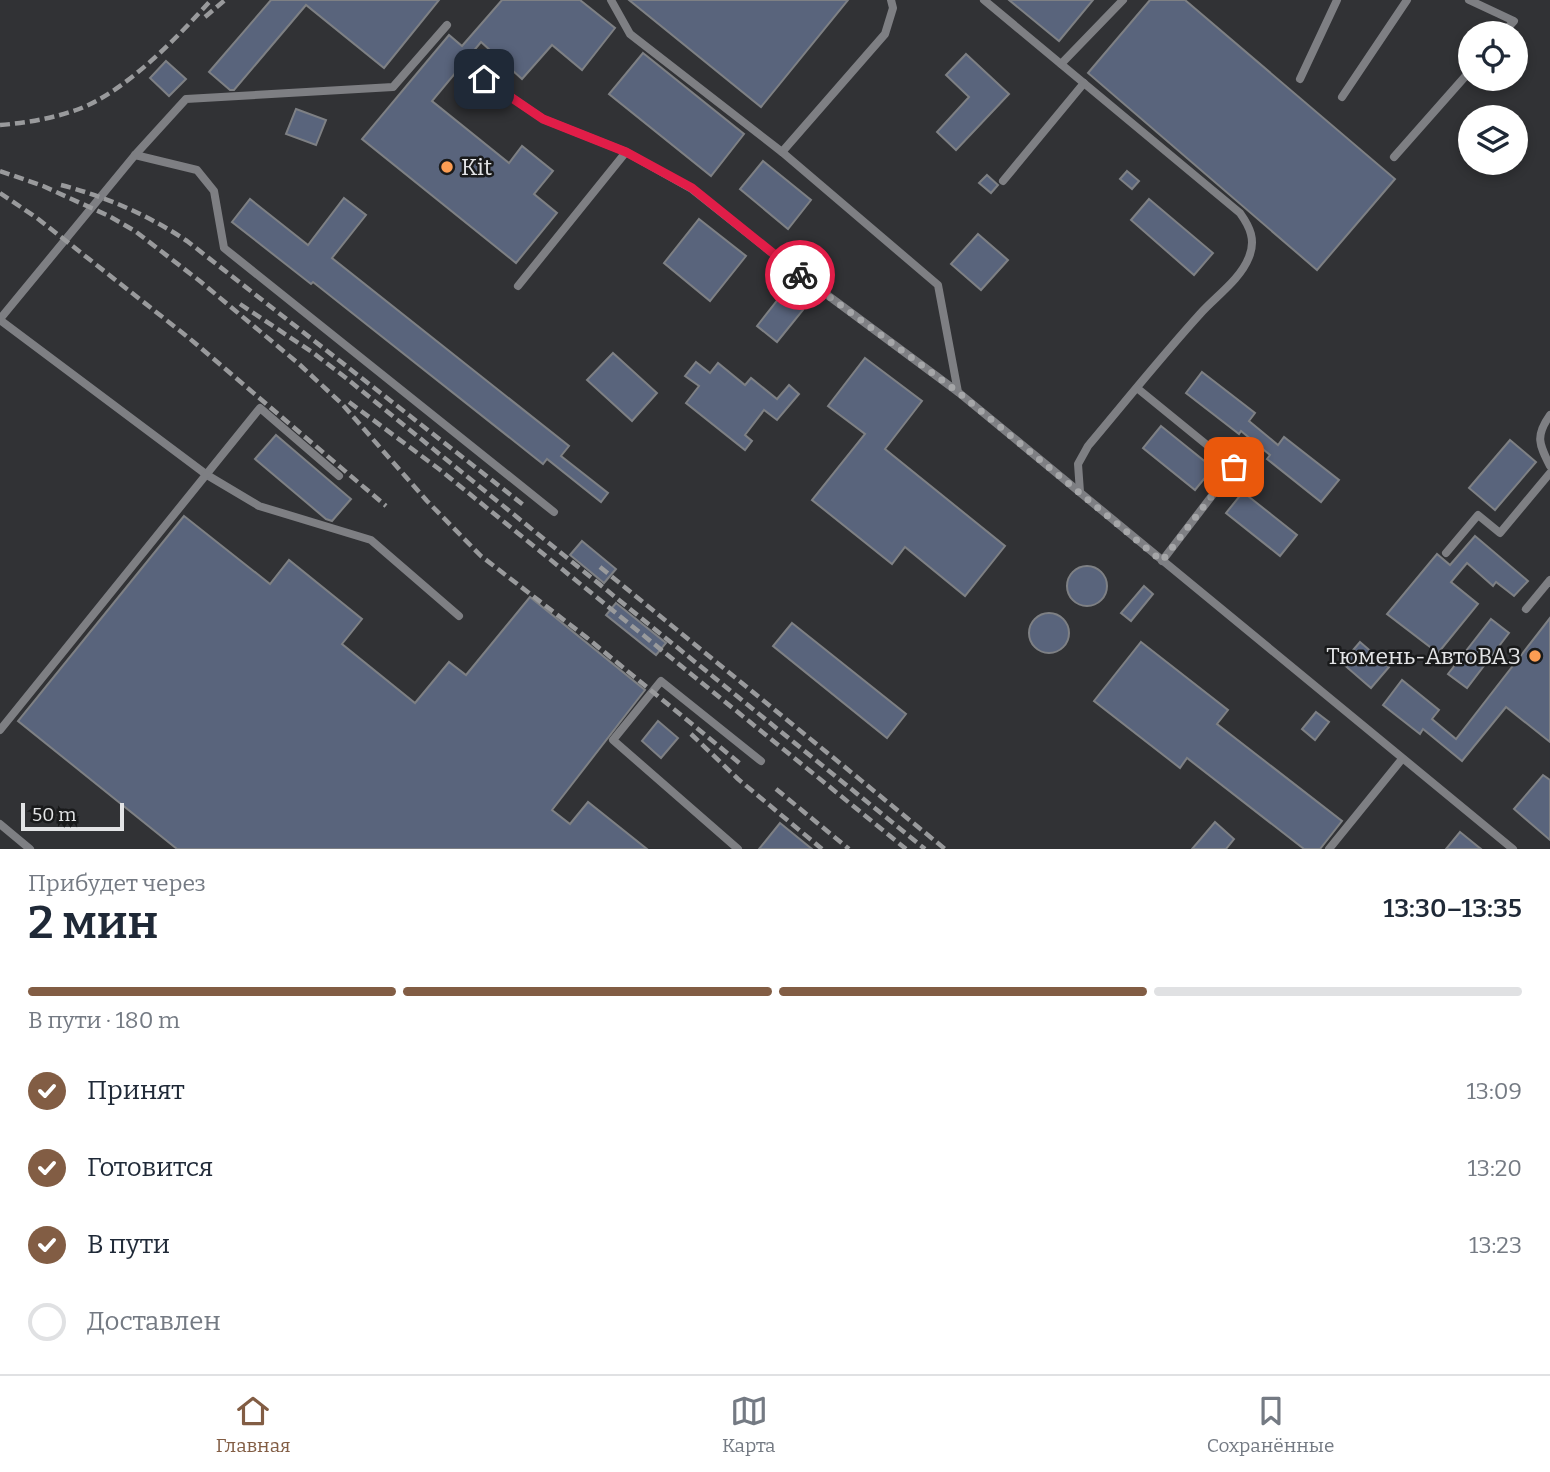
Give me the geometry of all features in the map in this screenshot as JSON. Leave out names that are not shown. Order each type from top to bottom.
[{"type":"lane","points":[[611,0],[631,34],[782,152],[938,285],[958,392]]},
{"type":"lane","points":[[782,152],[885,34],[893,8],[891,0]]},
{"type":"lane","points":[[984,0],[1240,213],[1251,228],[1253,243],[1249,257],[1237,276],[1200,314],[1088,446],[1078,464],[1080,492]]},
{"type":"lane","points":[[1061,64],[1123,0]]},
{"type":"lane","points":[[1300,79],[1336,0]]},
{"type":"lane","points":[[1342,97],[1407,0]]},
{"type":"lane","points":[[1469,0],[1514,21]]},
{"type":"lane","points":[[447,25],[393,87],[186,99],[135,155],[0,319],[207,475],[259,506],[371,540],[459,616]]},
{"type":"lane","points":[[484,79],[543,119],[626,152],[692,188],[791,268],[958,392],[1513,849]]},
{"type":"lane","points":[[1003,181],[1084,83]]},
{"type":"lane","points":[[1394,157],[1458,85]]},
{"type":"lane","points":[[518,286],[626,152]]},
{"type":"lane","points":[[135,155],[197,170],[214,191],[224,248],[554,512]]},
{"type":"lane","points":[[1137,388],[1234,467],[1162,561]]},
{"type":"lane","points":[[0,730],[260,408],[339,476]]},
{"type":"lane","points":[[1550,415],[1541,428],[1539,444],[1550,466]]},
{"type":"lane","points":[[1446,552],[1478,515],[1500,533],[1550,473]]},
{"type":"lane","points":[[1526,609],[1550,580]]},
{"type":"lane","points":[[738,849],[613,740],[661,681],[761,761]]},
{"type":"lane","points":[[1329,849],[1402,759]]},
{"type":"lane","points":[[0,824],[30,849]]},
{"type":"building","points":[[271,0],[439,0],[384,68],[306,5],[234,90],[230,90],[209,72]]},
{"type":"building","points":[[502,0],[580,0],[615,28],[582,70],[552,45],[522,79],[481,42],[432,101],[509,163],[522,146],[553,171],[534,194],[557,213],[516,263],[362,139],[449,35],[462,46]]},
{"type":"building","points":[[629,0],[848,0],[761,107]]},
{"type":"building","points":[[1009,0],[1093,0],[1059,41]]},
{"type":"building","points":[[1150,0],[1185,0],[1395,179],[1317,270],[1088,73]]},
{"type":"building","points":[[643,53],[744,134],[711,176],[609,94]]},
{"type":"building","points":[[966,54],[1009,94],[956,150],[937,132],[969,97],[946,75]]},
{"type":"building","points":[[166,61],[186,79],[169,96],[150,78]]},
{"type":"building","points":[[296,109],[326,120],[316,145],[286,134]]},
{"type":"building","points":[[763,161],[811,200],[788,229],[740,189]]},
{"type":"building","points":[[1127,171],[1139,181],[1132,189],[1120,179]]},
{"type":"building","points":[[987,175],[998,185],[991,193],[979,183]]},
{"type":"building","points":[[344,198],[366,215],[332,258],[569,446],[561,456],[608,493],[601,502],[547,459],[543,464],[313,282],[311,284],[232,222],[250,199],[308,245]]},
{"type":"building","points":[[1149,199],[1213,253],[1194,275],[1131,220]]},
{"type":"building","points":[[699,219],[746,256],[710,301],[664,263]]},
{"type":"building","points":[[978,234],[1008,260],[981,290],[951,264]]},
{"type":"building","points":[[783,293],[803,310],[777,342],[757,326]]},
{"type":"building","points":[[613,353],[657,393],[632,421],[587,380]]},
{"type":"building","points":[[865,358],[922,401],[885,449],[1005,546],[965,596],[905,547],[892,564],[812,500],[865,434],[828,406]]},
{"type":"building","points":[[696,362],[710,373],[718,363],[745,385],[751,378],[777,399],[789,385],[799,394],[777,420],[764,410],[745,435],[752,441],[745,450],[686,403],[699,386],[685,376]]},
{"type":"building","points":[[1202,372],[1255,413],[1249,421],[1278,445],[1284,437],[1339,480],[1321,502],[1267,459],[1270,455],[1241,431],[1239,434],[1186,393]]},
{"type":"building","points":[[1161,426],[1213,468],[1195,490],[1143,448]]},
{"type":"building","points":[[276,435],[351,499],[332,521],[326,519],[255,459]]},
{"type":"building","points":[[1510,440],[1536,462],[1495,510],[1469,488]]},
{"type":"building","points":[[1243,492],[1297,535],[1280,556],[1226,513]]},
{"type":"building","points":[[184,516],[270,584],[289,560],[362,619],[342,644],[415,703],[449,662],[466,675],[530,597],[645,690],[552,810],[570,824],[588,802],[647,849],[177,849],[18,721]]},
{"type":"building","points":[[1475,536],[1528,581],[1514,596],[1496,582],[1493,586],[1467,563],[1451,582],[1478,604],[1438,653],[1387,614],[1437,554],[1450,565]]},
{"type":"building","points":[[582,541],[616,569],[604,583],[570,555]]},
{"type":"building","points":[[1087,566],[1101,572],[1107,586],[1101,600],[1087,606],[1073,600],[1067,586],[1073,572]]},
{"type":"building","points":[[1144,586],[1153,594],[1131,621],[1121,613]]},
{"type":"building","points":[[616,603],[666,643],[656,655],[606,615]]},
{"type":"building","points":[[1049,613],[1063,619],[1069,633],[1063,647],[1049,653],[1035,647],[1029,633],[1035,619]]},
{"type":"building","points":[[1550,618],[1550,742],[1506,707],[1462,761],[1423,729],[1420,734],[1383,705],[1402,680],[1439,710],[1432,719],[1456,739]]},
{"type":"building","points":[[1491,619],[1509,633],[1467,688],[1448,674]]},
{"type":"building","points":[[792,623],[906,714],[887,738],[773,646]]},
{"type":"building","points":[[1141,642],[1228,710],[1217,724],[1342,821],[1320,849],[1304,849],[1187,758],[1180,768],[1094,701]]},
{"type":"building","points":[[1360,642],[1389,667],[1371,688],[1342,663]]},
{"type":"building","points":[[1316,712],[1329,722],[1315,740],[1302,729]]},
{"type":"building","points":[[658,721],[678,738],[661,758],[642,741]]},
{"type":"building","points":[[1543,775],[1550,780],[1550,840],[1514,809]]},
{"type":"building","points":[[1215,822],[1234,839],[1226,849],[1192,849]]},
{"type":"building","points":[[780,823],[812,849],[759,849]]},
{"type":"building","points":[[1460,832],[1481,849],[1446,849]]},
{"type":"railway","points":[[0,125],[50,117],[97,101],[150,62],[211,0]]},
{"type":"railway","points":[[205,17],[225,0]]},
{"type":"railway","points":[[0,171],[43,186],[109,216],[135,231],[201,282],[299,364],[342,404],[427,501],[481,556],[586,637],[743,766]]},
{"type":"railway","points":[[61,185],[127,208],[187,241],[526,507]]},
{"type":"railway","points":[[0,193],[37,218],[189,338],[386,506]]},
{"type":"railway","points":[[240,304],[346,378],[925,849]]},
{"type":"railway","points":[[349,402],[439,469],[906,849]]},
{"type":"railway","points":[[600,567],[945,849]]},
{"type":"railway","points":[[691,734],[738,779],[822,849]]},
{"type":"railway","points":[[776,789],[849,849]]},
{"type":"way so far","points":[[800,275],[958,392],[1162,561],[1234,467]]},
{"type":"place","name":"Kit","points":[[447,167]]},
{"type":"place","name":"Тюмень-АвтоВАЗ","points":[[1535,656]]},
{"type":"route","points":[[484,79],[543,119],[626,152],[692,188],[800,275]]}]
